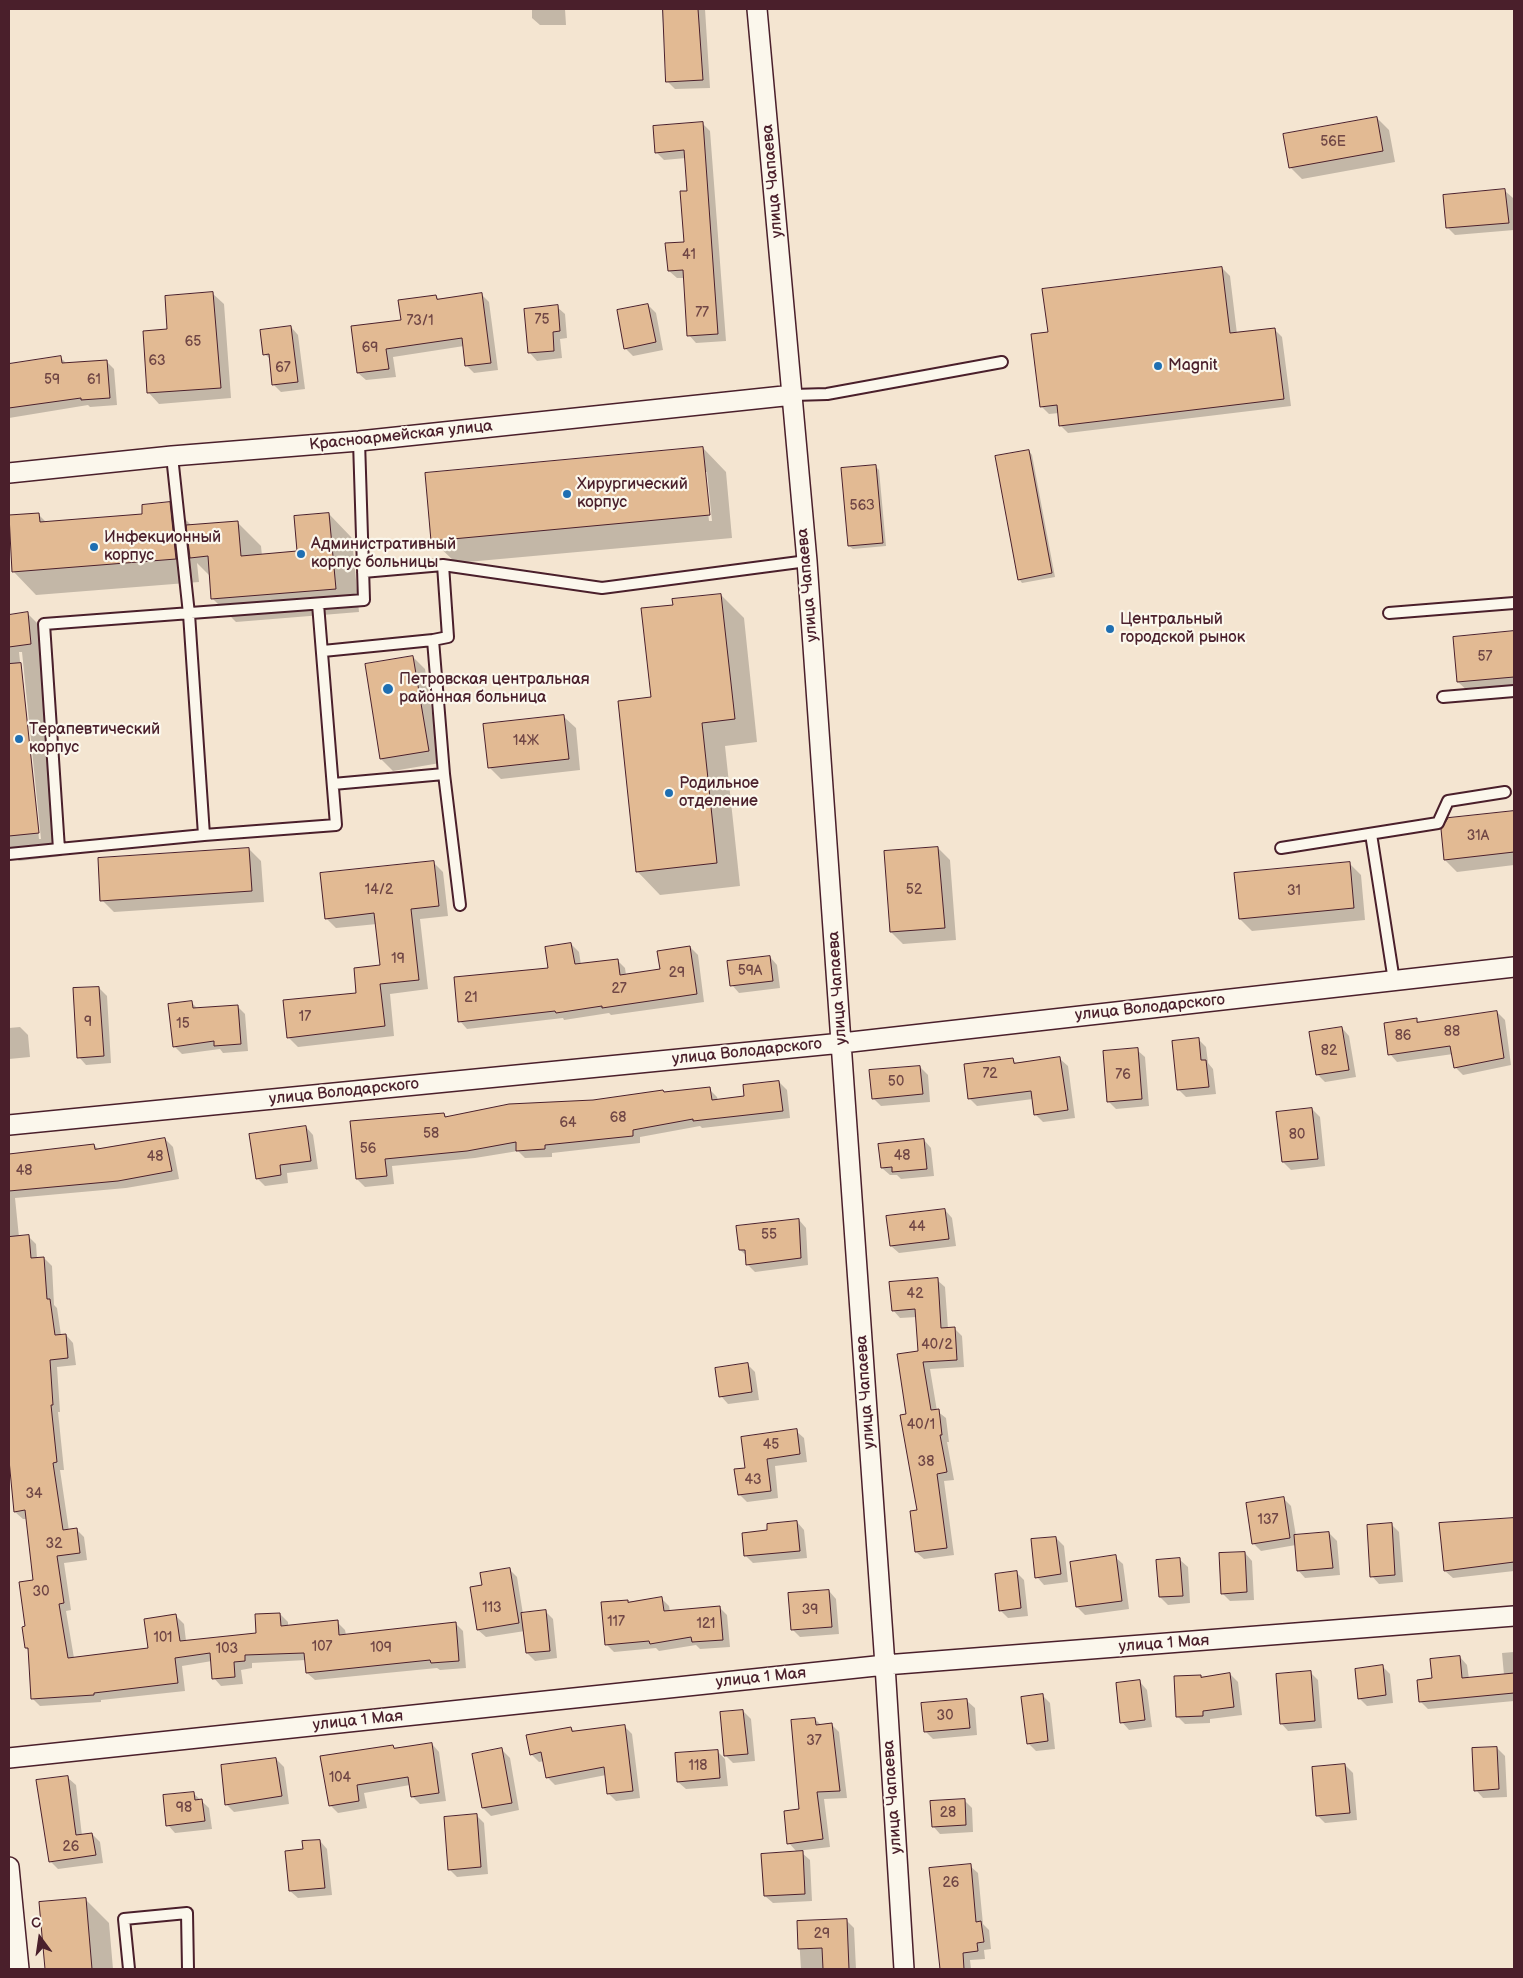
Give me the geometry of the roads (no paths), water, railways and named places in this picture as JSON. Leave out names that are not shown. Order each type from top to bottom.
[{"type":"street","name":"улица Чапаева","points":[[757,9],[807,561],[885,1665],[904,1969]]},
{"type":"street","name":"Красноармейская улица","points":[[9,473],[172,456],[359,441],[793,395]]},
{"type":"street","name":"улица Володарского","points":[[9,1125],[842,1043],[1514,967]]},
{"type":"street","name":"улица 1 Мая","points":[[9,1758],[885,1665],[1514,1616]]},
{"type":"street","points":[[9,1867],[19,1969]]},
{"type":"lane","points":[[793,395],[827,394],[1002,362]]},
{"type":"lane","points":[[59,849],[44,624],[364,600],[359,441]]},
{"type":"lane","points":[[172,456],[189,614],[204,835]]},
{"type":"lane","points":[[363,572],[443,565],[602,588],[807,561]]},
{"type":"lane","points":[[323,651],[448,637],[443,565]]},
{"type":"lane","points":[[1389,613],[1514,603]]},
{"type":"lane","points":[[9,854],[204,835],[336,825],[318,604]]},
{"type":"lane","points":[[433,640],[444,774],[460,905]]},
{"type":"lane","points":[[1443,697],[1514,691]]},
{"type":"lane","points":[[333,784],[444,774]]},
{"type":"lane","points":[[1281,848],[1438,823],[1448,801],[1505,792]]},
{"type":"lane","points":[[1370,834],[1394,981]]},
{"type":"lane","points":[[130,1969],[124,1919],[186,1914],[188,1969]]},
{"type":"place","name":"Magnit","points":[[1158,366]]},
{"type":"place","name":"Хирургический корпус","points":[[567,494]]},
{"type":"place","name":"Инфекционный корпус","points":[[94,547]]},
{"type":"place","name":"Административный корпус больницы","points":[[301,554]]},
{"type":"place","name":"Центральный городской рынок","points":[[1110,629]]},
{"type":"place","name":"Петровская центральная районная больница","points":[[388,689]]},
{"type":"place","name":"Терапевтический корпус","points":[[19,739]]},
{"type":"place","name":"Родильное отделение","points":[[669,793]]}]
